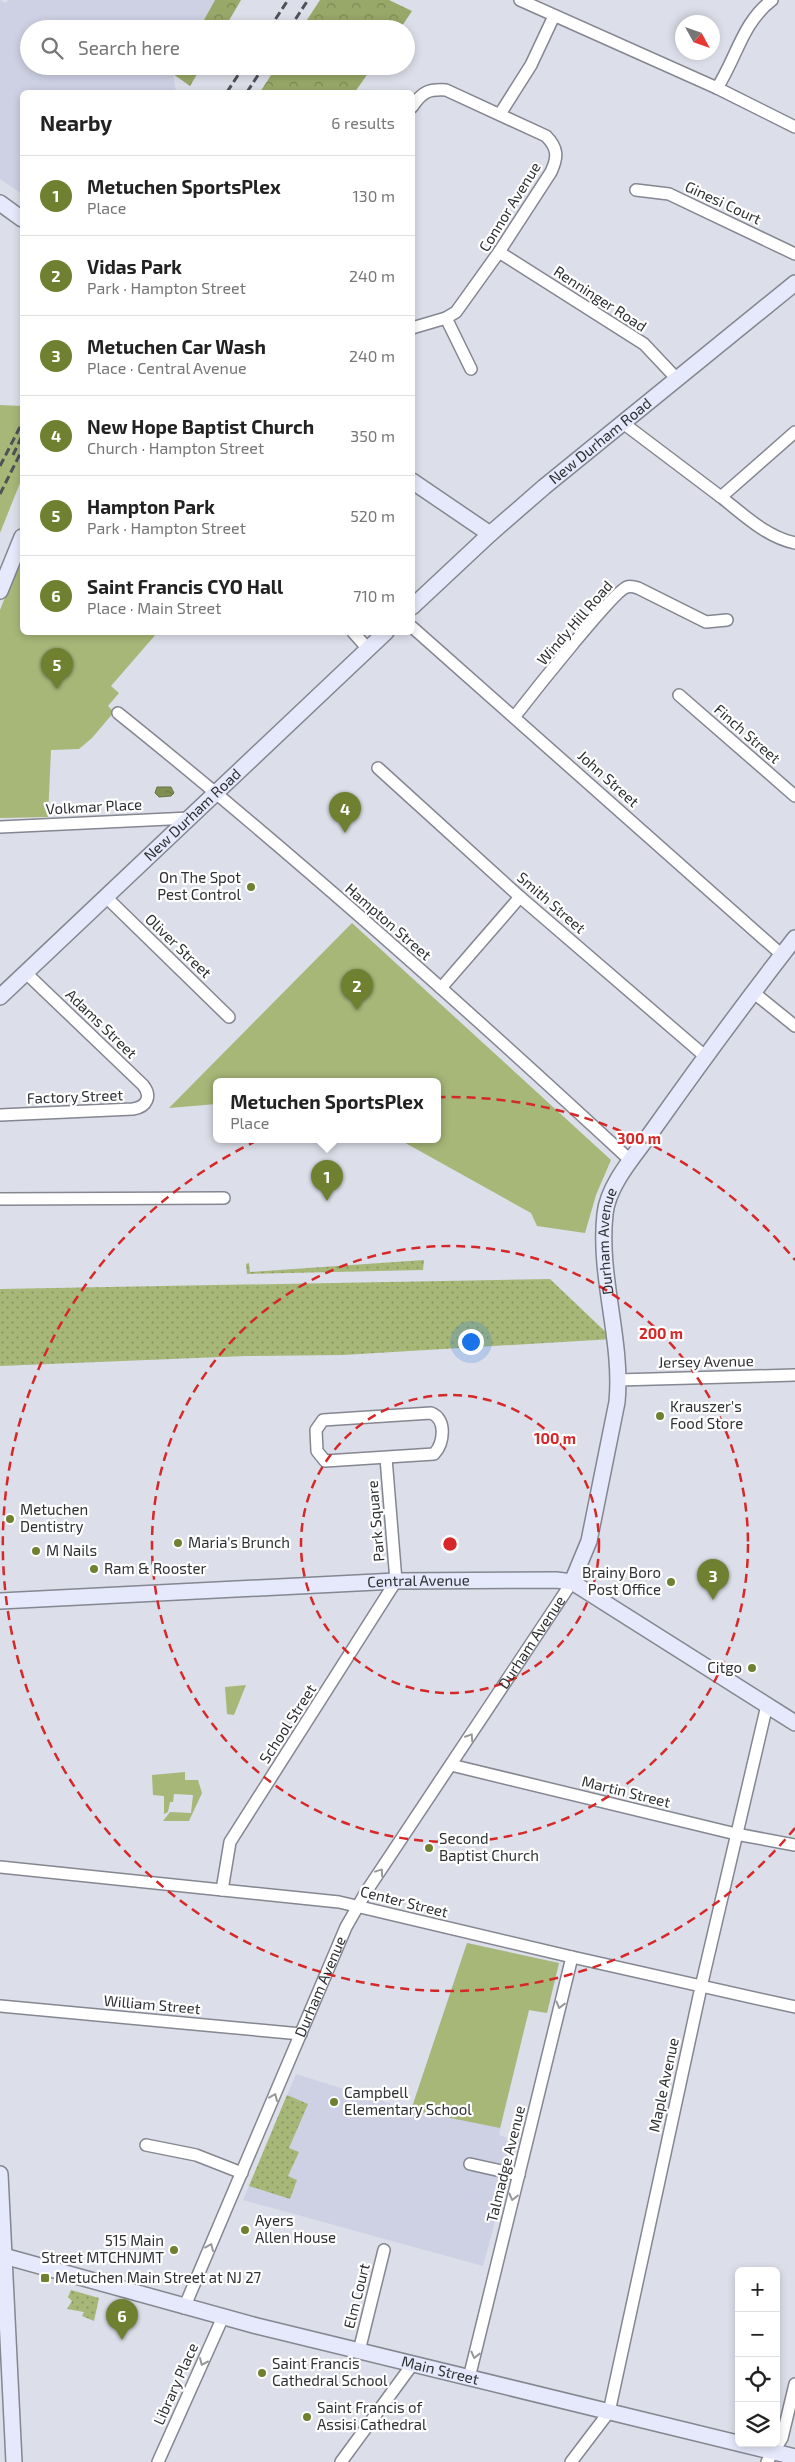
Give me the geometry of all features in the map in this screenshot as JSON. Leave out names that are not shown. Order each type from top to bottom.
[{"type":"street","points":[[520,0],[717,88],[795,127]]},
{"type":"street","points":[[717,88],[750,21],[772,0]]},
{"type":"street","points":[[500,114],[531,65],[554,16]]},
{"type":"street","name":"Connor Avenue","points":[[415,103],[428,90],[446,90],[546,136],[555,145],[557,159],[500,252],[456,312],[446,318],[415,327]]},
{"type":"street","name":"Ginesi Court","points":[[636,190],[669,194],[795,254]]},
{"type":"street","points":[[0,202],[20,217]]},
{"type":"street","name":"Renninger Road","points":[[500,252],[644,344],[677,379]]},
{"type":"street","name":"New Durham Road","points":[[415,604],[490,534],[623,422],[795,283]]},
{"type":"street","points":[[446,318],[470,369]]},
{"type":"street","points":[[623,422],[765,530],[783,540],[795,543]]},
{"type":"street","points":[[721,497],[795,432]]},
{"type":"street","points":[[415,483],[490,534]]},
{"type":"street","points":[[0,591],[20,541]]},
{"type":"street","name":"Windy Hill Road","points":[[515,716],[618,592],[626,587],[638,588],[706,622],[727,620]]},
{"type":"street","name":"John Street","points":[[415,630],[515,716],[782,955]]},
{"type":"street","points":[[356,635],[368,649]]},
{"type":"street","name":"New Durham Road","points":[[0,997],[383,635]]},
{"type":"street","name":"Finch Street","points":[[679,695],[795,796]]},
{"type":"street","name":"Hampton Street","points":[[118,713],[217,793],[440,988],[631,1161]]},
{"type":"street","name":"Smith Street","points":[[378,768],[520,897],[706,1057]]},
{"type":"street","name":"Volkmar Place","points":[[0,827],[190,818]]},
{"type":"street","name":"Oliver Street","points":[[106,897],[229,1017]]},
{"type":"street","points":[[440,988],[520,897]]},
{"type":"street","name":"Durham Avenue","points":[[184,2308],[346,1927],[358,1905],[572,1582],[589,1541],[617,1402],[618,1380],[606,1274],[604,1213],[610,1196],[631,1161],[753,992],[795,938]]},
{"type":"street","name":"Adams Street","points":[[26,973],[143,1085],[147,1092],[147,1100]]},
{"type":"street","points":[[753,992],[795,1026]]},
{"type":"street","name":"Factory Street","points":[[0,1115],[133,1109],[143,1106],[147,1100]]},
{"type":"street","points":[[0,1199],[224,1198]]},
{"type":"street","name":"Jersey Avenue","points":[[618,1380],[795,1376]]},
{"type":"street","points":[[431,1413],[438,1415],[442,1420],[441,1441],[434,1454],[386,1458],[326,1461],[317,1451],[316,1430],[324,1420],[431,1413]]},
{"type":"street","name":"Park Square","points":[[386,1458],[396,1581]]},
{"type":"street","name":"Central Avenue","points":[[0,1601],[396,1581],[556,1580],[572,1582],[795,1723]]},
{"type":"street","name":"School Street","points":[[222,1890],[230,1842],[396,1581]]},
{"type":"street","points":[[0,1611],[23,1600]]},
{"type":"street","name":"Maple Avenue","points":[[571,2462],[609,2412],[701,1987],[767,1705]]},
{"type":"street","name":"Martin Street","points":[[451,1765],[736,1834],[795,1845]]},
{"type":"street","name":"Center Street","points":[[0,1867],[358,1905],[572,1957],[795,2007]]},
{"type":"street","name":"Talmadge Avenue","points":[[469,2378],[572,1957]]},
{"type":"street","name":"William Street","points":[[0,2006],[301,2034]]},
{"type":"street","points":[[146,2145],[174,2149],[214,2160],[242,2173]]},
{"type":"street","points":[[470,2164],[519,2174]]},
{"type":"street","points":[[0,2174],[14,2462]]},
{"type":"street","name":"Elm Court","points":[[359,2351],[384,2250]]},
{"type":"street","name":"Main Street","points":[[3,2256],[223,2318],[609,2412],[771,2457],[795,2457]]},
{"type":"street","name":"Library Place","points":[[158,2462],[223,2318]]},
{"type":"street","points":[[341,2462],[412,2365]]},
{"type":"street","points":[[771,2457],[782,2438],[795,2384]]},
{"type":"shaded area","points":[[0,0],[6,3],[8,0],[215,0],[204,20],[20,20],[20,75],[173,75],[176,90],[20,90],[20,193],[0,179]]},
{"type":"shaded area","points":[[0,405],[20,406],[20,483],[0,533]]},
{"type":"shaded area","points":[[20,559],[20,635],[155,635],[111,686],[119,693],[108,706],[114,712],[92,738],[79,749],[51,750],[48,817],[0,818],[0,610]]},
{"type":"shaded area","points":[[352,923],[611,1160],[596,1195],[585,1233],[537,1226],[531,1213],[405,1143],[441,1143],[441,1078],[213,1078],[213,1104],[169,1108]]},
{"type":"shaded area","points":[[424,1260],[423,1270],[247,1274],[246,1264],[249,1263],[250,1272]]},
{"type":"shaded area","points":[[550,1279],[613,1339],[343,1355],[245,1356],[0,1366],[0,1289]]},
{"type":"shaded area","points":[[246,1685],[234,1715],[227,1714],[225,1687]]},
{"type":"shaded area","points":[[185,1772],[185,1780],[198,1780],[202,1793],[189,1821],[163,1821],[170,1812],[191,1813],[193,1795],[174,1794],[173,1802],[170,1802],[168,1812],[164,1814],[164,1796],[153,1795],[152,1775]]},
{"type":"shaded area","name":"Campbell Elementary School","points":[[467,1943],[559,1963],[547,2013],[529,2010],[499,2135],[517,2141],[483,2266],[243,2200],[296,2074],[411,2110]]},
{"type":"shaded area","points":[[467,1943],[559,1963],[547,2013],[529,2010],[500,2128],[411,2110]]},
{"type":"shaded area","points":[[287,2095],[308,2104],[289,2148],[299,2152],[288,2176],[297,2180],[290,2199],[249,2186]]},
{"type":"shaded area","points":[[71,2290],[99,2298],[94,2321],[82,2316],[84,2312],[67,2309],[72,2301],[68,2297]]},
{"type":"green space","points":[[215,0],[241,0],[229,20],[204,20]]},
{"type":"green space","points":[[320,0],[389,0],[412,11],[406,20],[307,20]]},
{"type":"green space","points":[[174,75],[197,75],[190,86]]},
{"type":"green space","points":[[271,75],[367,75],[356,90],[261,90]]},
{"type":"water","points":[[157,787],[171,787],[174,793],[171,796],[159,797],[155,793]]},
{"type":"railway","points":[[275,20],[288,0]]},
{"type":"railway","points":[[295,20],[308,0]]},
{"type":"railway","points":[[228,90],[238,75]]},
{"type":"railway","points":[[248,90],[258,75]]},
{"type":"railway","points":[[0,466],[20,427]]},
{"type":"railway","points":[[13,455],[20,440]]},
{"type":"railway","points":[[0,494],[20,454]]},
{"type":"place","name":"Hampton Park","points":[[57,689]]},
{"type":"place","name":"New Hope Baptist Church","points":[[345,833]]},
{"type":"place","name":"On The Spot Pest Control","points":[[251,887]]},
{"type":"place","name":"Vidas Park","points":[[357,1010]]},
{"type":"place","name":"Metuchen SportsPlex","points":[[327,1201]]},
{"type":"place","name":"Krauszer's Food Store","points":[[660,1416]]},
{"type":"place","name":"Metuchen Dentistry","points":[[10,1519]]},
{"type":"place","name":"Maria's Brunch","points":[[178,1543]]},
{"type":"place","name":"M Nails","points":[[36,1551]]},
{"type":"place","name":"Ram & Rooster","points":[[94,1569]]},
{"type":"place","name":"Brainy Boro Post Office","points":[[671,1582]]},
{"type":"place","name":"Metuchen Car Wash","points":[[713,1600]]},
{"type":"place","name":"Citgo","points":[[752,1668]]},
{"type":"place","name":"Second Baptist Church","points":[[429,1848]]},
{"type":"place","name":"Campbell Elementary School","points":[[334,2102]]},
{"type":"place","name":"Ayers Allen House","points":[[245,2230]]},
{"type":"place","name":"515 Main Street MTCHNJMT","points":[[174,2250]]},
{"type":"place","name":"Metuchen Main Street at NJ 27","points":[[45,2278]]},
{"type":"place","name":"Saint Francis CYO Hall","points":[[122,2340]]},
{"type":"place","name":"Saint Francis Cathedral School","points":[[262,2373]]},
{"type":"place","name":"Saint Francis of Assisi Cathedral","points":[[307,2417]]}]
